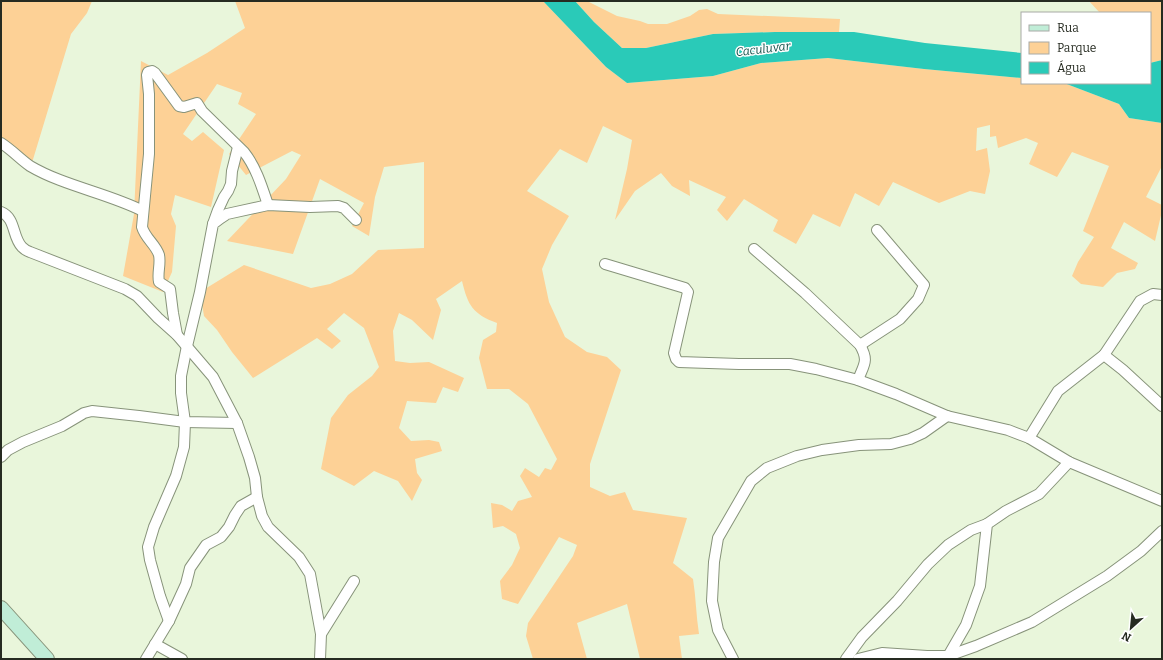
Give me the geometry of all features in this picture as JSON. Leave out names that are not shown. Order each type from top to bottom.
[{"type":"main road","points":[[1,608],[47,659]]},
{"type":"street","points":[[177,335],[170,289],[159,282],[158,253],[143,231],[142,227],[148,154],[148,72],[152,71],[155,73],[179,106],[184,107],[198,103],[202,112],[250,160],[262,186],[268,205]]},
{"type":"street","points":[[1,143],[30,166],[61,180],[102,194],[143,211]]},
{"type":"street","points":[[169,621],[152,568],[148,547],[154,527],[176,476],[184,447],[185,422],[181,393],[181,376],[200,292],[213,224],[231,184],[232,171],[238,147]]},
{"type":"street","points":[[213,224],[227,214],[268,205],[310,207],[338,206],[344,208],[356,220]]},
{"type":"street","points":[[1,212],[9,218],[17,241],[22,248],[125,289],[137,296],[177,335],[213,377],[237,423],[249,457],[262,516],[268,527],[299,557],[310,574],[322,634],[320,659]]},
{"type":"street","points":[[860,345],[900,319],[918,299],[924,285],[877,230]]},
{"type":"street","points":[[754,248],[805,293],[860,345],[866,361],[858,380]]},
{"type":"street","points":[[605,264],[685,288],[688,292],[674,353],[679,362],[790,364],[858,380],[896,394],[947,416],[1008,430],[1029,438],[1069,462],[1162,501]]},
{"type":"street","points":[[1029,438],[1058,391],[1104,355],[1140,301],[1153,294],[1162,296]]},
{"type":"street","points":[[1104,355],[1123,370],[1162,406]]},
{"type":"street","points":[[3,453],[23,442],[62,426],[84,413],[92,411],[185,422],[237,423]]},
{"type":"street","points":[[733,659],[718,630],[712,601],[714,562],[718,538],[751,481],[767,468],[796,456],[822,450],[891,444],[910,439],[923,433],[947,416]]},
{"type":"street","points":[[846,659],[862,637],[898,601],[928,564],[948,545],[971,530],[987,524],[1006,511],[1039,494],[1069,462]]},
{"type":"street","points":[[146,659],[169,621],[186,584],[190,568],[206,545],[221,537],[229,527],[241,506],[257,497]]},
{"type":"street","points":[[947,658],[966,624],[980,586],[987,524]]},
{"type":"street","points":[[858,659],[882,653],[947,658],[976,646],[1032,622],[1107,576],[1141,551],[1162,531]]},
{"type":"street","points":[[322,634],[354,581]]},
{"type":"street","points":[[155,644],[182,659]]},
{"type":"green space","points":[[1,1],[92,1],[87,13],[71,34],[31,166],[1,143]]},
{"type":"green space","points":[[235,1],[543,1],[606,67],[627,83],[713,76],[761,63],[828,58],[1021,78],[1021,84],[1067,84],[1119,104],[1129,118],[1162,123],[1162,166],[1146,197],[1162,205],[1162,211],[1155,241],[1124,222],[1111,248],[1138,263],[1135,269],[1117,273],[1103,287],[1081,284],[1072,276],[1078,262],[1094,237],[1083,231],[1109,166],[1072,152],[1057,177],[1029,164],[1038,143],[1026,138],[998,148],[996,136],[990,137],[990,125],[977,128],[976,151],[987,148],[990,171],[985,194],[970,191],[939,203],[893,182],[879,206],[855,193],[840,227],[813,214],[796,244],[773,231],[778,220],[744,199],[727,221],[717,210],[726,197],[689,180],[690,196],[672,186],[661,173],[635,191],[615,220],[632,140],[603,126],[587,163],[560,149],[527,191],[569,216],[552,245],[542,269],[549,302],[565,337],[587,352],[607,357],[621,370],[590,464],[590,487],[610,496],[625,492],[633,510],[687,518],[673,563],[693,579],[699,634],[679,636],[682,659],[640,659],[627,604],[577,623],[587,659],[533,659],[526,636],[528,623],[573,556],[577,545],[559,537],[518,604],[502,599],[500,581],[512,565],[520,548],[516,534],[503,526],[493,528],[491,503],[502,505],[512,511],[518,501],[532,497],[520,476],[525,468],[539,477],[545,468],[551,470],[557,459],[528,404],[509,389],[487,389],[479,358],[483,340],[496,332],[497,323],[482,316],[473,308],[469,303],[462,281],[436,299],[441,310],[433,340],[412,320],[399,313],[393,331],[395,361],[410,363],[429,362],[464,378],[458,392],[443,387],[436,403],[407,401],[399,428],[411,441],[429,440],[439,442],[442,451],[415,459],[417,473],[422,480],[412,501],[398,481],[374,471],[354,486],[321,469],[331,418],[348,395],[372,376],[379,367],[364,328],[344,313],[327,329],[341,341],[332,349],[317,338],[253,378],[217,330],[204,316],[200,292],[244,265],[311,288],[330,284],[352,274],[378,250],[424,248],[424,162],[384,167],[375,197],[369,236],[352,226],[364,203],[320,179],[293,254],[227,241],[286,179],[301,155],[292,151],[246,175],[229,154],[256,114],[238,104],[242,93],[217,84],[183,134],[192,141],[203,132],[224,150],[211,207],[175,195],[171,214],[176,226],[172,272],[163,292],[123,276],[134,214],[141,61],[168,75],[207,53],[245,28]]},
{"type":"green space","points":[[575,1],[587,1],[617,16],[648,24],[667,24],[690,16],[699,10],[707,9],[718,14],[840,19],[839,32],[713,34],[646,48],[622,48],[594,22]]},
{"type":"green space","points":[[1089,1],[1162,1],[1162,60],[1151,63],[1151,12],[1099,12]]},
{"type":"water","name":"Caculuvar","points":[[543,1],[575,1],[594,22],[622,48],[646,48],[713,34],[854,32],[925,43],[1021,53],[1021,78],[828,58],[761,63],[713,76],[627,83],[606,67]]},
{"type":"water","points":[[1162,60],[1162,123],[1129,118],[1119,104],[1067,84],[1151,84],[1151,63]]}]
